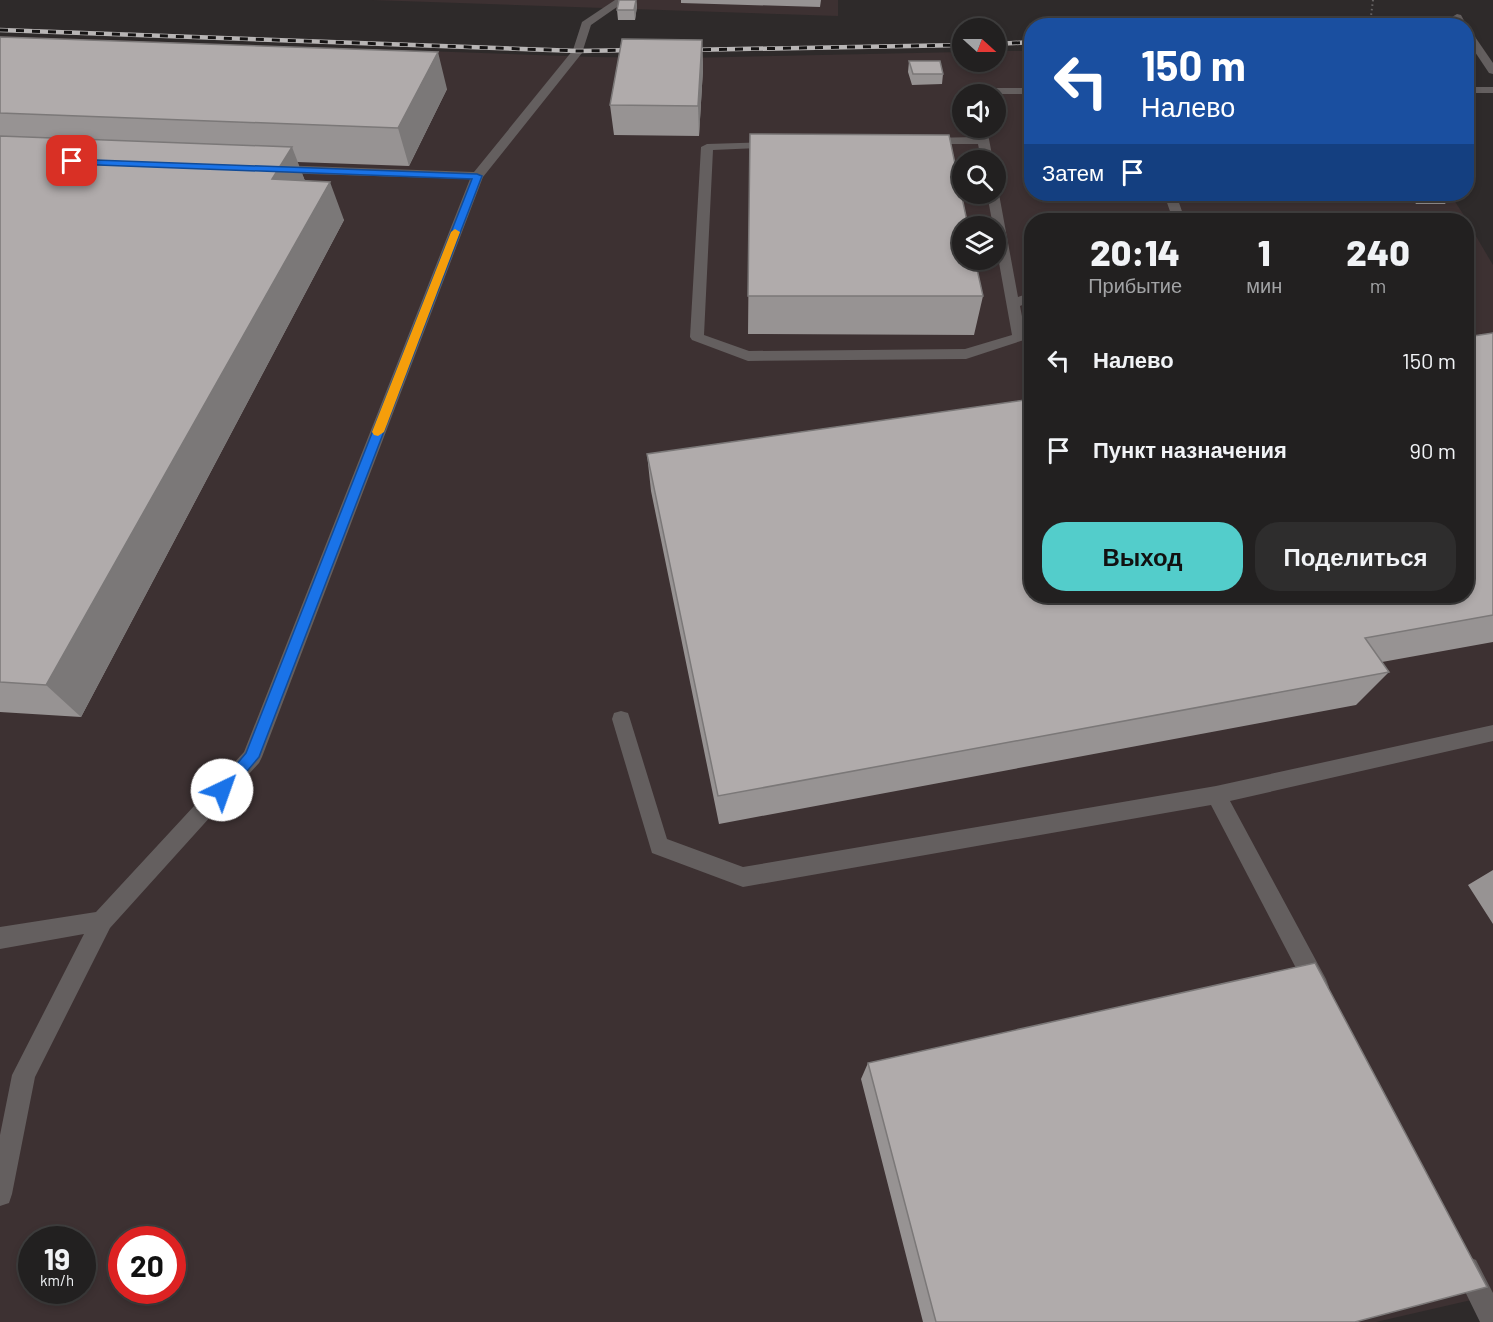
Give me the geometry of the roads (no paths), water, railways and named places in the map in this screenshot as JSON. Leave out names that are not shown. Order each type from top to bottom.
[{"type":"street","points":[[0,1194],[24,1075],[102,921],[252,757],[477,176],[578,51],[586,24],[622,0]]},
{"type":"street","points":[[1474,43],[1493,71]]},
{"type":"street","points":[[1474,90],[1493,90]]},
{"type":"street","points":[[1006,91],[1024,91]]},
{"type":"street","points":[[911,141],[952,137]]},
{"type":"street","points":[[791,145],[707,147],[697,337],[748,356],[966,354],[1019,337],[995,204]]},
{"type":"street","points":[[262,168],[477,176]]},
{"type":"street","points":[[1013,303],[1024,299]]},
{"type":"street","points":[[621,719],[658,846],[743,877],[1216,795],[1493,733]]},
{"type":"street","points":[[1216,795],[1327,1002]]},
{"type":"street","points":[[0,938],[102,921]]},
{"type":"street","points":[[1457,1249],[1493,1321]]},
{"type":"railway","points":[[0,30],[578,51],[636,50]]},
{"type":"railway","points":[[1006,43],[1024,42]]},
{"type":"railway","points":[[687,50],[952,45]]}]
